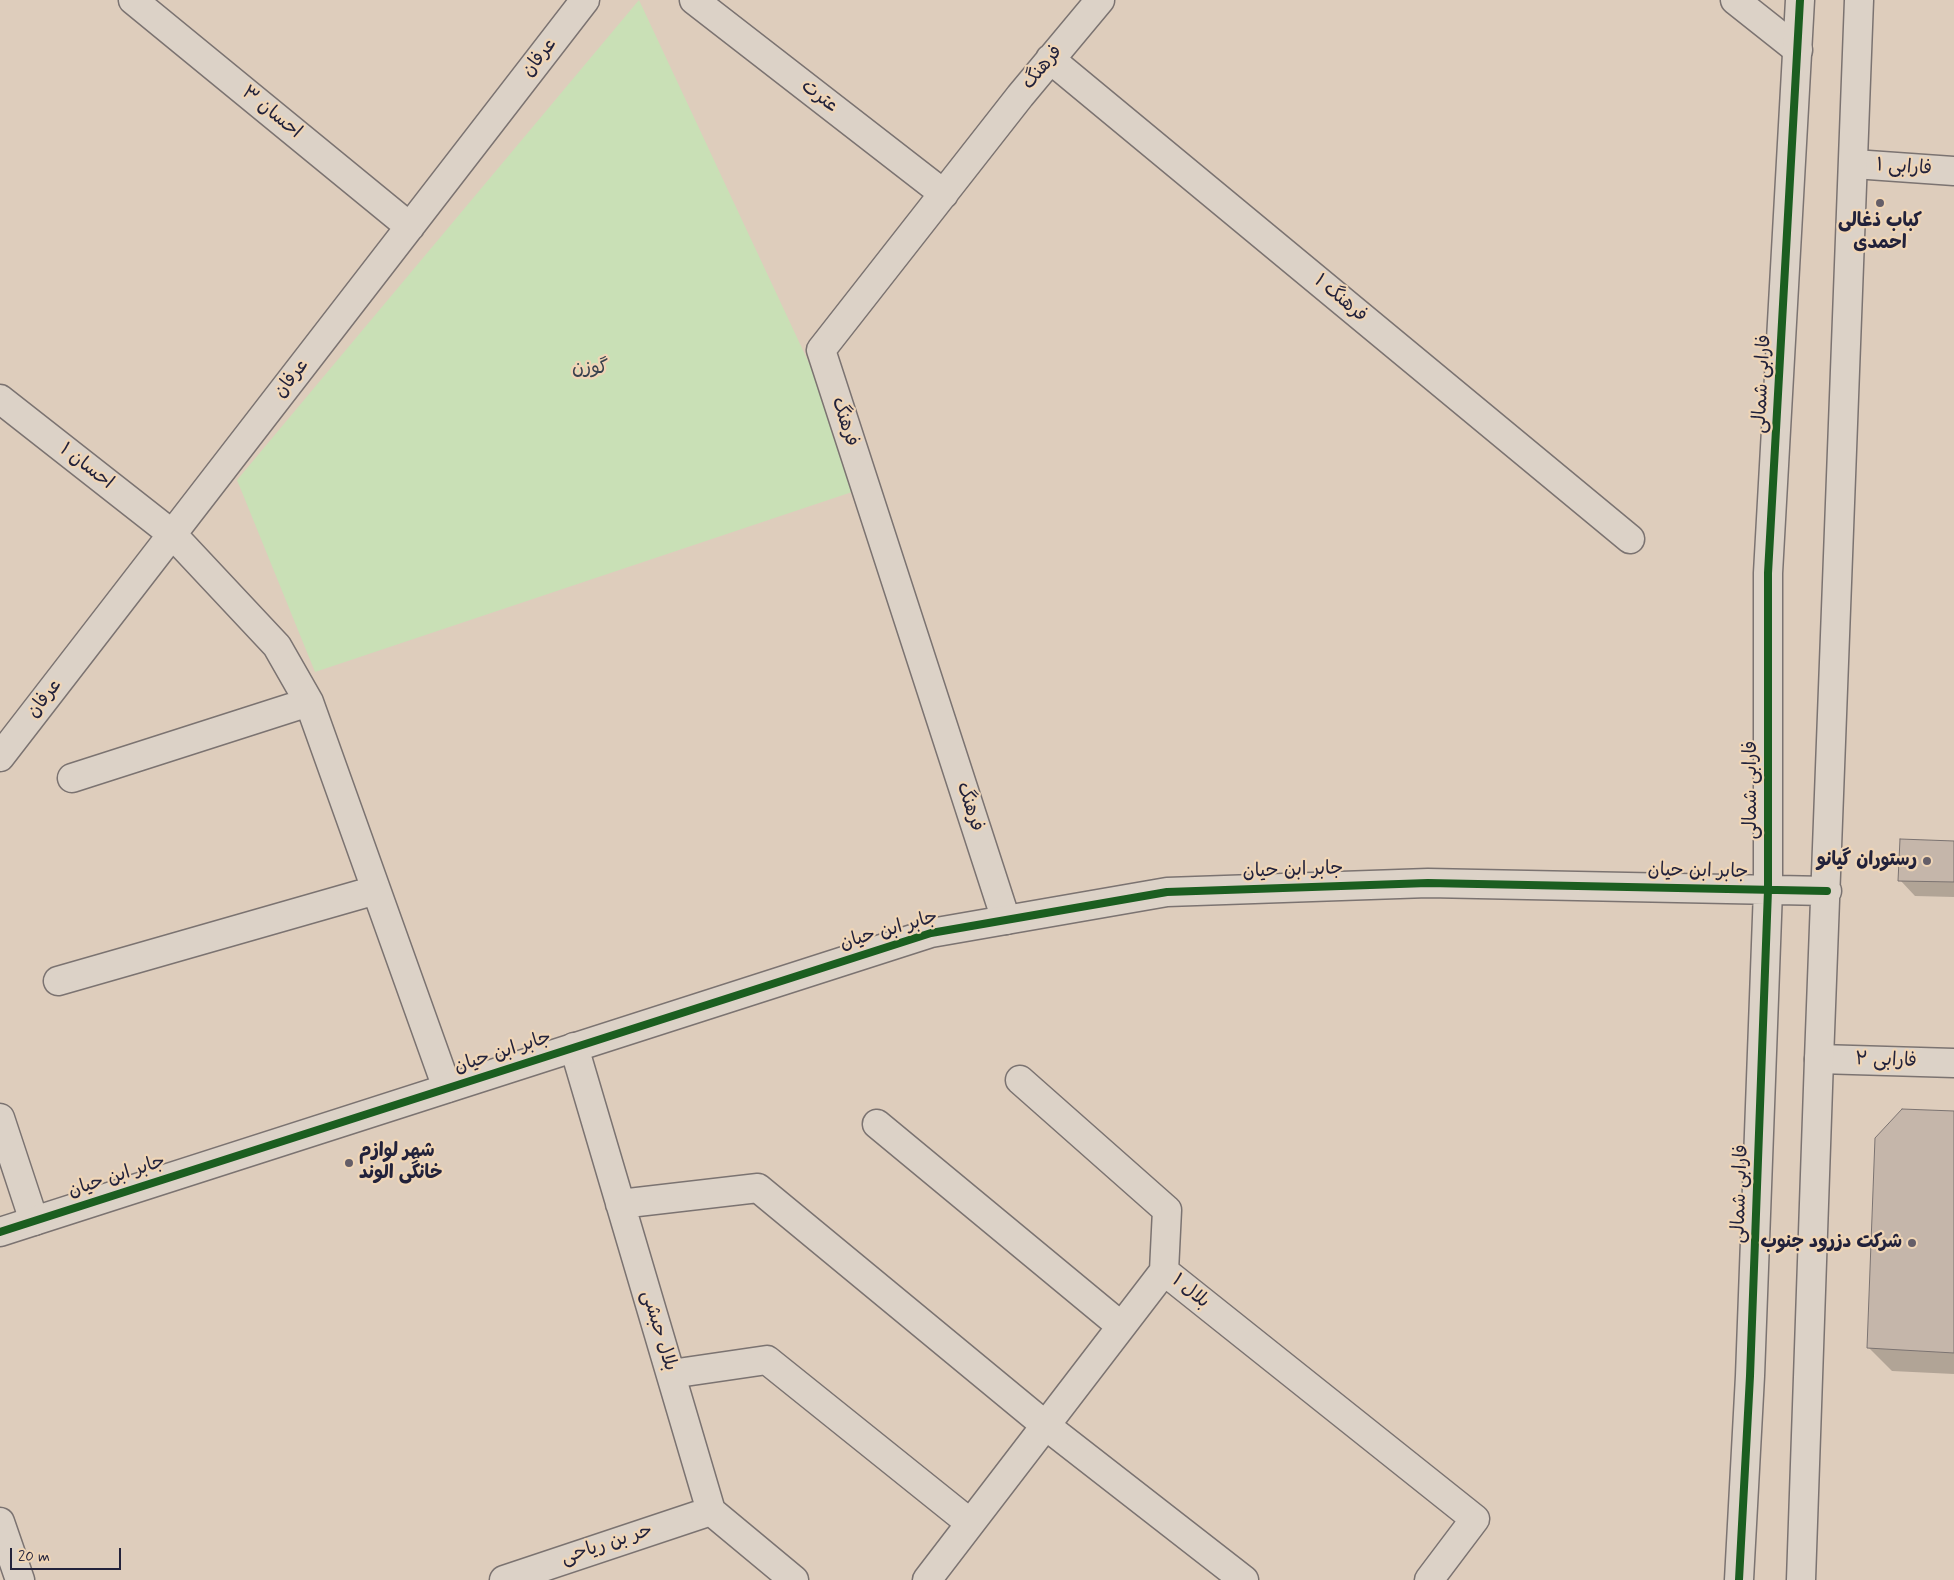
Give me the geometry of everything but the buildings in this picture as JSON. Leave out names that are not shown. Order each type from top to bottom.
[{"type":"street","name":"احسان ۳","points":[[133,0],[410,227]]},
{"type":"street","name":"عرفان","points":[[0,757],[585,0]]},
{"type":"street","name":"عترت","points":[[694,0],[944,194]]},
{"type":"street","name":"فرهنگ","points":[[1006,920],[821,350],[1050,60],[1100,0]]},
{"type":"street","points":[[1735,0],[1798,50]]},
{"type":"street","name":"فارابی شمالی","points":[[1739,1580],[1750,1376],[1768,890],[1768,574],[1800,0]]},
{"type":"street","points":[[1802,1580],[1819,1059],[1827,891],[1859,0]]},
{"type":"street","name":"فرهنگ ۱","points":[[1050,60],[1630,538]]},
{"type":"street","name":"فارابی ۱","points":[[1854,164],[1954,172]]},
{"type":"street","name":"احسان ۱","points":[[0,399],[172,534],[277,646],[309,702],[446,1088]]},
{"type":"street","points":[[72,778],[309,702]]},
{"type":"street","name":"جابر ابن حیان","points":[[0,1232],[931,933],[1167,892],[1428,883],[1827,891]]},
{"type":"street","points":[[58,981],[376,890]]},
{"type":"street","name":"بلال حبشی","points":[[574,1047],[711,1511]]},
{"type":"street","name":"فارابی ۲","points":[[1819,1059],[1954,1063]]},
{"type":"street","points":[[1020,1080],[1166,1210],[1164,1271]]},
{"type":"street","points":[[0,1118],[34,1221]]},
{"type":"street","points":[[876,1124],[1121,1326]]},
{"type":"street","points":[[620,1204],[758,1188],[1045,1425],[1244,1580]]},
{"type":"street","name":"بلال ۱","points":[[927,1580],[1164,1271],[1474,1519],[1428,1580]]},
{"type":"street","points":[[671,1374],[767,1360],[970,1523]]},
{"type":"street","points":[[711,1511],[794,1580]]},
{"type":"street","name":"حر بن ریاحی","points":[[504,1580],[711,1511]]},
{"type":"street","points":[[0,1522],[20,1580]]},
{"type":"green space","name":"گوزن","points":[[639,0],[867,487],[315,672],[237,480]]},
{"type":"cycle path","points":[[1739,1580],[1750,1376],[1768,890],[1768,573],[1800,0]]},
{"type":"cycle path","points":[[0,1232],[931,933],[1167,892],[1428,883],[1827,891]]},
{"type":"place","name":"کباب ذغالی احمدی","points":[[1880,203]]},
{"type":"place","name":"رستوران گیانو","points":[[1927,861]]},
{"type":"place","name":"شهر لوازم خانگی الوند","points":[[349,1163]]},
{"type":"place","name":"شرکت دزرود جنوب","points":[[1912,1243]]}]
